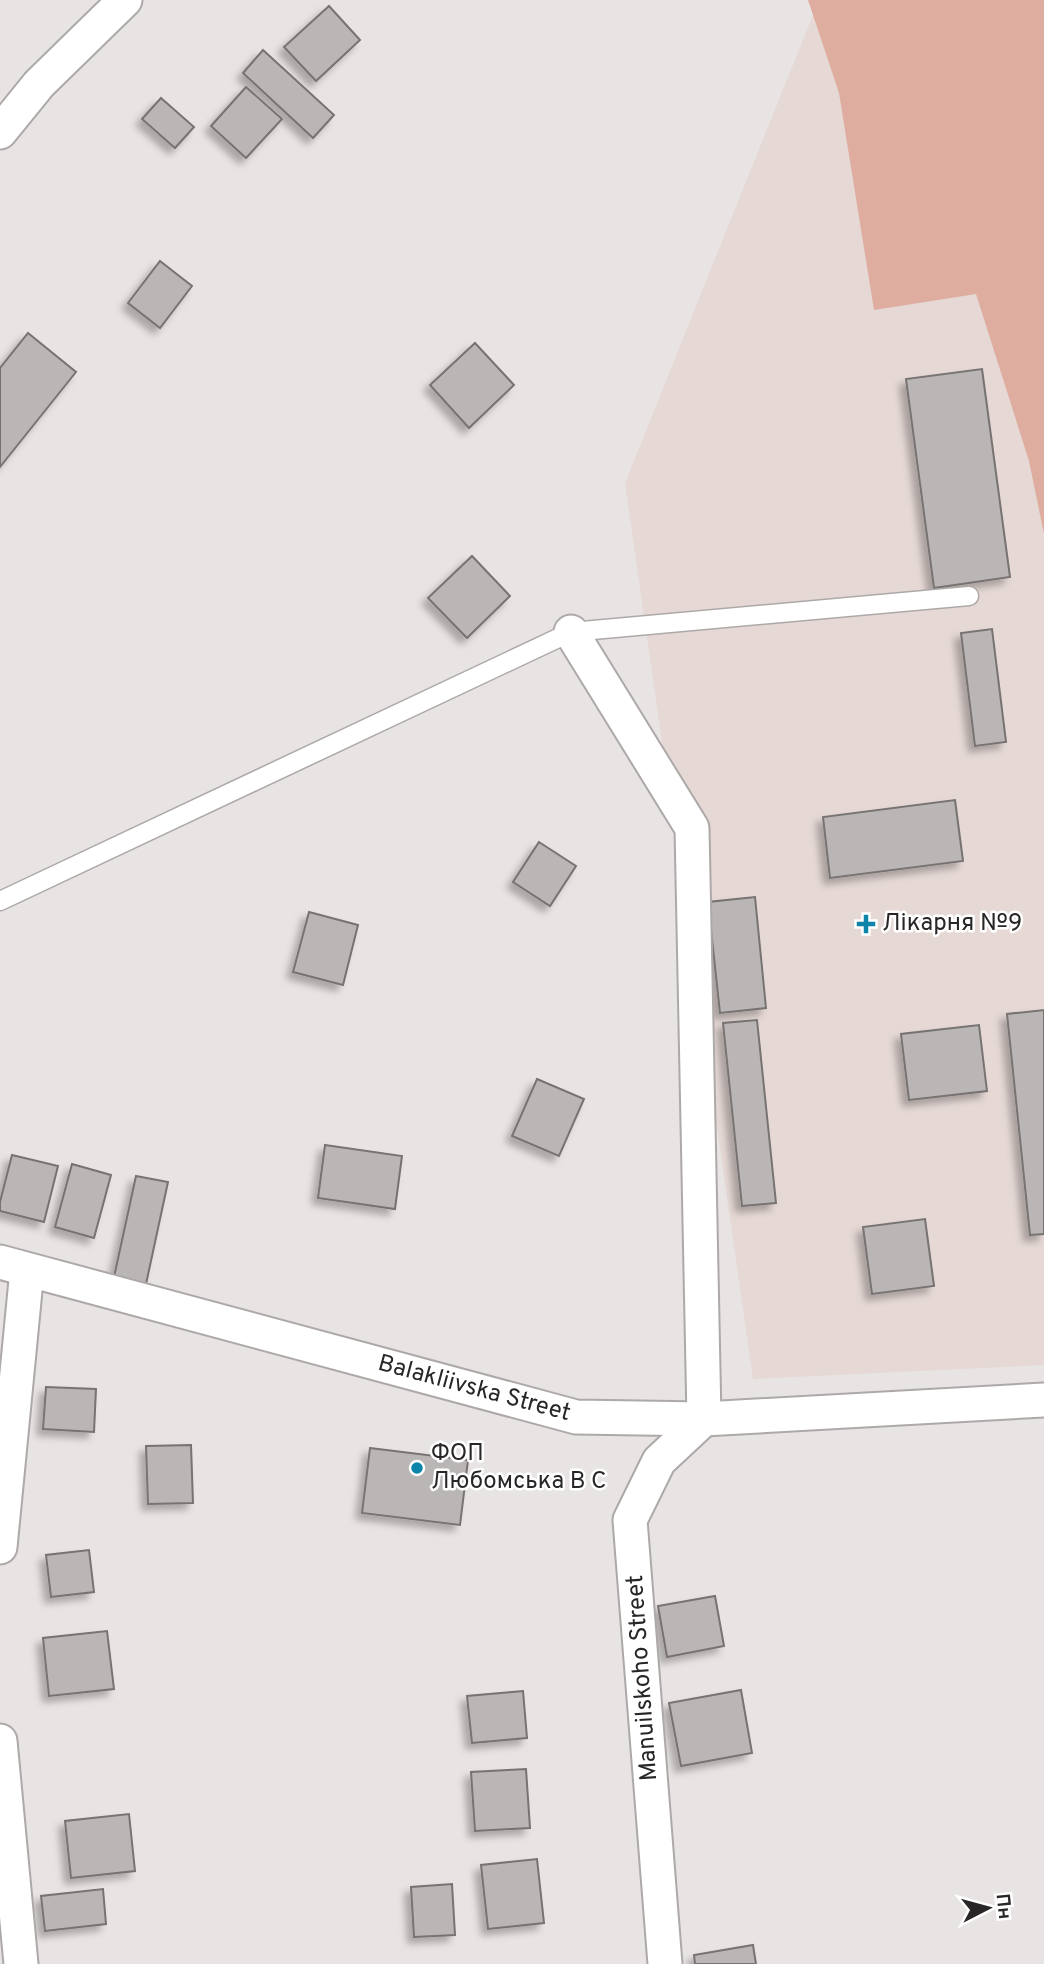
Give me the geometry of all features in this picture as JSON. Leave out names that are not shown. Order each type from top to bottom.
[{"type":"street","points":[[0,132],[39,84],[125,0]]},
{"type":"street","points":[[570,632],[692,828],[704,1419]]},
{"type":"street","points":[[0,1547],[13,1266]]},
{"type":"street","name":"Balakliivska Street","points":[[13,1266],[576,1417],[704,1419],[1044,1400]]},
{"type":"street","name":"Manuilskoho Street","points":[[665,1964],[630,1520],[659,1461],[704,1419]]},
{"type":"street","points":[[0,1741],[21,1964]]},
{"type":"lane","points":[[0,901],[570,632],[970,596]]},
{"type":"shaded area","points":[[808,0],[1044,0],[1044,534],[1029,461],[976,294],[874,310],[839,93]]},
{"type":"shaded area","name":"Лікарня №9","points":[[819,0],[1044,0],[1044,1365],[753,1379],[625,483]]},
{"type":"building","points":[[329,6],[360,40],[316,81],[284,47]]},
{"type":"building","points":[[263,50],[334,115],[313,138],[243,73]]},
{"type":"building","points":[[246,87],[282,119],[246,158],[211,126]]},
{"type":"building","points":[[161,98],[194,127],[175,148],[142,119]]},
{"type":"building","points":[[160,261],[192,286],[160,328],[128,303]]},
{"type":"building","points":[[28,333],[76,372],[0,467],[0,368]]},
{"type":"building","points":[[475,343],[514,385],[469,428],[430,385]]},
{"type":"building","points":[[982,369],[1010,577],[934,588],[906,379]]},
{"type":"building","points":[[472,556],[510,596],[467,638],[428,598]]},
{"type":"building","points":[[992,629],[1006,742],[975,746],[961,633]]},
{"type":"building","points":[[955,800],[963,861],[830,878],[823,817]]},
{"type":"building","points":[[539,842],[576,866],[550,906],[513,882]]},
{"type":"building","points":[[755,897],[766,1008],[720,1013],[708,902]]},
{"type":"building","points":[[309,912],[358,925],[343,985],[293,972]]},
{"type":"building","points":[[1044,1010],[1044,1234],[1030,1235],[1007,1014]]},
{"type":"building","points":[[757,1020],[776,1203],[742,1206],[723,1023]]},
{"type":"building","points":[[979,1025],[987,1091],[909,1100],[901,1034]]},
{"type":"building","points":[[537,1079],[584,1099],[559,1156],[512,1136]]},
{"type":"building","points":[[325,1145],[402,1156],[395,1209],[318,1198]]},
{"type":"building","points":[[12,1155],[58,1166],[44,1222],[0,1211]]},
{"type":"building","points":[[72,1164],[111,1175],[94,1238],[55,1227]]},
{"type":"building","points":[[136,1176],[168,1182],[146,1284],[114,1277]]},
{"type":"building","points":[[925,1219],[934,1286],[872,1294],[863,1227]]},
{"type":"building","points":[[46,1387],[96,1389],[94,1432],[43,1429]]},
{"type":"building","points":[[191,1445],[193,1503],[148,1504],[146,1446]]},
{"type":"building","points":[[370,1448],[468,1460],[460,1525],[362,1513]]},
{"type":"building","points":[[89,1550],[94,1592],[51,1597],[46,1555]]},
{"type":"building","points":[[715,1596],[724,1646],[667,1657],[658,1606]]},
{"type":"building","points":[[107,1631],[114,1689],[49,1696],[43,1638]]},
{"type":"building","points":[[741,1690],[752,1753],[681,1766],[669,1703]]},
{"type":"building","points":[[523,1691],[527,1738],[472,1743],[467,1696]]},
{"type":"building","points":[[526,1769],[530,1828],[475,1831],[471,1772]]},
{"type":"building","points":[[129,1814],[135,1871],[71,1878],[65,1821]]},
{"type":"building","points":[[537,1859],[544,1923],[488,1929],[481,1865]]},
{"type":"building","points":[[452,1884],[455,1935],[414,1937],[411,1887]]},
{"type":"building","points":[[103,1889],[106,1924],[45,1931],[41,1896]]},
{"type":"building","points":[[753,1945],[756,1964],[695,1964],[694,1955]]},
{"type":"place","name":"Лікарня №9","points":[[866,924]]},
{"type":"place","name":"ФОП Любомська В С","points":[[417,1468]]}]
